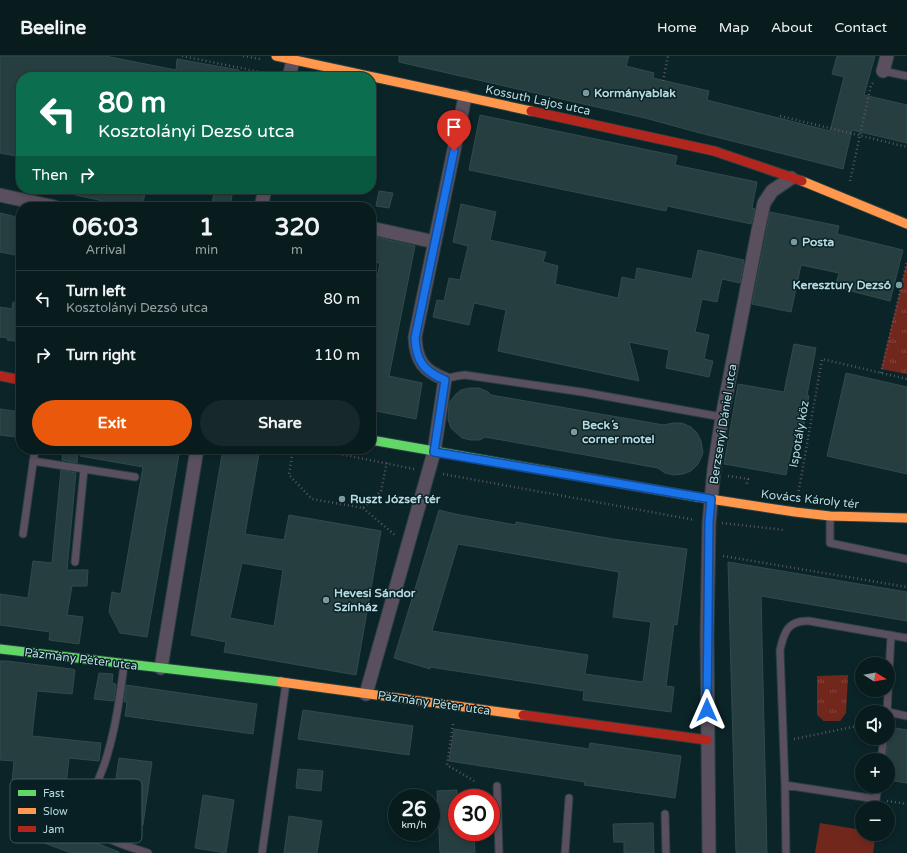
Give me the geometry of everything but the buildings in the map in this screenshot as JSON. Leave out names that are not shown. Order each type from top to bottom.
[{"type":"street","name":"Kossuth Lajos utca","points":[[276,56],[349,72]]},
{"type":"street","points":[[883,71],[887,56]]},
{"type":"street","points":[[290,72],[293,60]]},
{"type":"street","name":"Kossuth Lajos utca","points":[[376,78],[714,151],[848,198],[907,224]]},
{"type":"street","points":[[366,694],[434,452],[445,380],[436,376],[423,366],[417,354],[415,338],[465,97]]},
{"type":"street","name":"Berzsenyi Dániel utca","points":[[709,853],[709,522],[714,469],[722,417],[764,203],[772,191],[791,178]]},
{"type":"street","points":[[0,195],[32,202]]},
{"type":"street","points":[[376,229],[435,242]]},
{"type":"street","points":[[0,376],[16,379]]},
{"type":"street","name":"Kovács Károly tér","points":[[376,441],[711,499],[795,512],[830,516],[907,518]]},
{"type":"street","points":[[161,668],[195,454]]},
{"type":"street","name":"Pázmány Péter utca","points":[[0,649],[286,683],[708,740]]},
{"type":"lane","points":[[883,71],[907,76]]},
{"type":"lane","points":[[445,380],[465,375],[582,392],[722,417]]},
{"type":"lane","points":[[23,534],[34,454]]},
{"type":"lane","points":[[33,461],[135,477]]},
{"type":"lane","points":[[75,562],[84,469]]},
{"type":"lane","points":[[830,516],[830,543],[907,559]]},
{"type":"lane","points":[[786,853],[780,650],[782,638],[786,630],[792,624],[800,620],[907,638]]},
{"type":"lane","points":[[888,705],[891,635]]},
{"type":"lane","points":[[99,779],[112,738],[124,664]]},
{"type":"lane","points":[[262,853],[286,683]]},
{"type":"lane","points":[[895,713],[907,716]]},
{"type":"lane","points":[[785,785],[876,799],[877,793]]},
{"type":"lane","points":[[497,786],[499,853]]},
{"type":"lane","points":[[565,853],[569,798]]},
{"type":"lane","points":[[665,814],[666,853]]},
{"type":"lane","points":[[123,843],[148,853]]},
{"type":"path","points":[[182,56],[262,72]]},
{"type":"path","points":[[663,81],[668,56]]},
{"type":"path","points":[[849,186],[871,85],[883,71]]},
{"type":"path","points":[[780,116],[907,147]]},
{"type":"path","points":[[907,262],[881,372],[907,379]]},
{"type":"path","name":"Ispotály köz","points":[[795,512],[822,359],[881,372]]},
{"type":"path","points":[[363,508],[381,491],[390,444]]},
{"type":"path","points":[[292,454],[289,475],[312,499],[363,508],[407,545]]},
{"type":"path","points":[[340,454],[428,472],[680,518]]},
{"type":"path","points":[[723,556],[907,587]]},
{"type":"path","points":[[456,706],[447,765],[476,782]]},
{"type":"path","points":[[782,741],[855,726]]},
{"type":"path","points":[[876,799],[907,804]]},
{"type":"green space","points":[[907,262],[907,374],[881,369]]},
{"type":"green space","points":[[848,675],[846,713],[840,721],[824,721],[817,715],[817,676]]},
{"type":"green space","points":[[820,823],[855,829],[855,841],[875,841],[873,853],[815,853]]},
{"type":"traffic: fast","points":[[376,441],[697,497]]},
{"type":"traffic: fast","points":[[0,649],[281,682]]},
{"type":"traffic: slow","points":[[276,56],[350,72]]},
{"type":"traffic: slow","points":[[376,78],[531,111]]},
{"type":"traffic: slow","points":[[802,181],[907,224]]},
{"type":"traffic: slow","points":[[697,497],[830,516],[907,518]]},
{"type":"traffic: slow","points":[[281,682],[523,715]]},
{"type":"traffic: jam","points":[[531,111],[714,151],[802,181]]},
{"type":"traffic: jam","points":[[0,376],[16,379]]},
{"type":"traffic: jam","points":[[523,715],[707,740]]},
{"type":"place","name":"Kormányablak","points":[[586,93]]},
{"type":"place","name":"Posta","points":[[794,242]]},
{"type":"place","name":"Keresztury Dezső","points":[[899,285]]},
{"type":"place","name":"Beck´s corner motel","points":[[574,432]]},
{"type":"place","name":"Ruszt József tér","points":[[342,499]]},
{"type":"place","name":"Hevesi Sándor Színház","points":[[326,600]]},
{"type":"route","points":[[454,151],[415,338],[417,354],[423,366],[436,376],[445,380],[434,452],[711,499],[709,522],[707,710]]}]
